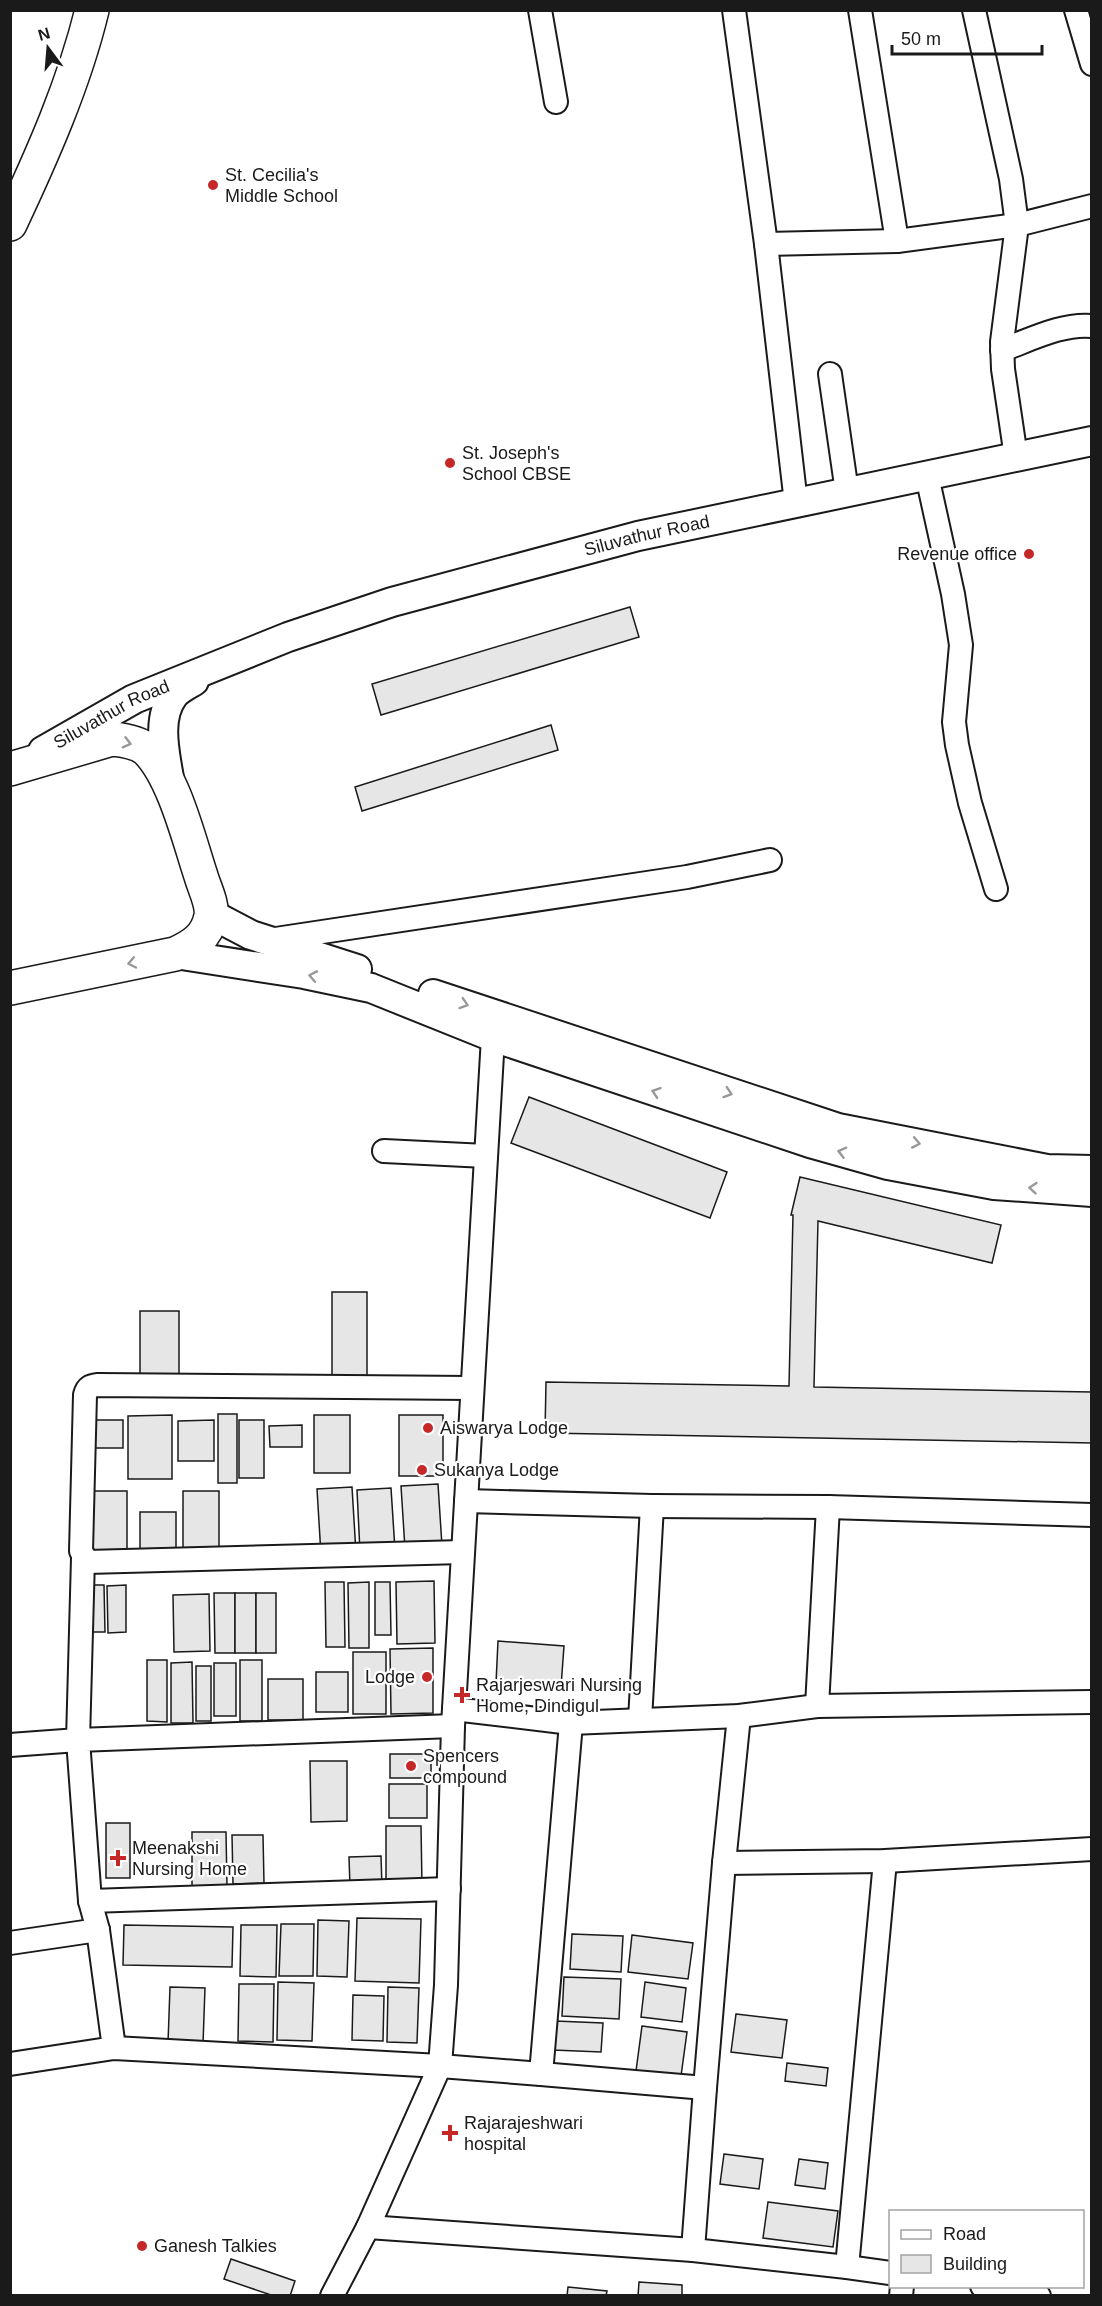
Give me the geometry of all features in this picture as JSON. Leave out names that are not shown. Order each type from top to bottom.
[{"type":"highway","points":[[10,176],[26,147],[48,92],[72,10]]},
{"type":"highway","points":[[10,224],[39,162],[86,36],[92,10]]},
{"type":"highway","points":[[10,988],[175,954],[195,945],[204,933],[211,914],[180,811],[158,765],[145,748],[124,740],[112,739],[12,768]]},
{"type":"main road","name":"Siluvathur Road","points":[[12,768],[134,699],[288,637],[392,602],[638,536],[1092,441]]},
{"type":"main road","name":"Siluvathur Road","points":[[171,792],[164,742],[165,712],[175,694],[213,667]]},
{"type":"main road","points":[[211,914],[251,935],[755,1113],[810,1143],[888,1165],[994,1185],[1092,1192]]},
{"type":"main road","points":[[175,954],[304,974],[371,988],[494,1036],[755,1113],[1047,1169],[1092,1170]]},
{"type":"street","points":[[540,10],[556,102]]},
{"type":"street","points":[[734,10],[766,244],[796,503]]},
{"type":"street","points":[[861,10],[897,241]]},
{"type":"street","points":[[974,10],[1011,180],[1017,225],[1002,350],[1016,457]]},
{"type":"street","points":[[1076,10],[1092,64]]},
{"type":"street","points":[[766,244],[897,241],[1017,225],[1092,206]]},
{"type":"street","points":[[1002,350],[1049,333],[1081,325],[1092,326]]},
{"type":"street","points":[[830,374],[847,492]]},
{"type":"street","points":[[927,476],[953,594],[961,645],[954,722],[957,745],[970,803],[996,889]]},
{"type":"street","points":[[268,940],[687,877],[770,860]]},
{"type":"street","points":[[332,2295],[368,2227],[440,2066],[446,1984],[454,1718],[471,1388],[494,1036]]},
{"type":"street","points":[[384,1151],[486,1156]]},
{"type":"street","points":[[114,2048],[98,1930],[90,1901],[78,1740],[85,1395],[87,1389],[91,1386],[471,1388]]},
{"type":"street","points":[[466,1501],[652,1506],[828,1507],[1092,1515]]},
{"type":"street","points":[[640,1720],[652,1506]]},
{"type":"street","points":[[817,1706],[828,1507]]},
{"type":"street","points":[[83,1558],[94,1564],[463,1552]]},
{"type":"street","points":[[10,1745],[454,1718],[571,1723],[739,1716],[817,1706],[1092,1702]]},
{"type":"street","points":[[693,2250],[723,1863],[739,1716]]},
{"type":"street","points":[[541,2074],[571,1723]]},
{"type":"street","points":[[723,1863],[885,1861],[1092,1849]]},
{"type":"street","points":[[847,2267],[885,1861]]},
{"type":"street","points":[[90,1901],[449,1889]]},
{"type":"street","points":[[10,1942],[98,1930]]},
{"type":"street","points":[[10,2064],[114,2048],[440,2066],[705,2088]]},
{"type":"street","points":[[368,2227],[693,2250],[889,2272]]},
{"type":"street","points":[[995,2288],[1039,2295]]},
{"type":"building","points":[[630,607],[639,637],[381,715],[372,684]]},
{"type":"building","points":[[551,725],[558,750],[362,811],[355,787]]},
{"type":"building","points":[[529,1097],[727,1172],[710,1218],[511,1143]]},
{"type":"building","points":[[800,1177],[1001,1225],[992,1263],[818,1221],[814,1387],[1092,1392],[1092,1443],[545,1433],[546,1382],[789,1386],[793,1215],[791,1215]]},
{"type":"building","points":[[332,1292],[367,1292],[367,1383],[332,1383]]},
{"type":"building","points":[[140,1311],[179,1311],[179,1376],[140,1376]]},
{"type":"building","points":[[218,1414],[237,1414],[237,1483],[218,1483]]},
{"type":"building","points":[[172,1415],[172,1479],[128,1479],[128,1416]]},
{"type":"building","points":[[314,1415],[350,1415],[350,1473],[314,1473]]},
{"type":"building","points":[[399,1415],[443,1415],[443,1476],[399,1476]]},
{"type":"building","points":[[95,1420],[123,1420],[123,1448],[95,1448]]},
{"type":"building","points":[[214,1420],[214,1461],[178,1461],[178,1421]]},
{"type":"building","points":[[239,1420],[264,1420],[264,1478],[239,1478]]},
{"type":"building","points":[[302,1425],[302,1447],[270,1447],[269,1426]]},
{"type":"building","points":[[438,1484],[442,1546],[405,1549],[401,1486]]},
{"type":"building","points":[[352,1487],[356,1553],[321,1555],[317,1489]]},
{"type":"building","points":[[391,1488],[395,1550],[360,1552],[357,1490]]},
{"type":"building","points":[[88,1491],[127,1491],[127,1554],[88,1554]]},
{"type":"building","points":[[183,1491],[219,1491],[219,1551],[183,1551]]},
{"type":"building","points":[[140,1512],[176,1512],[176,1550],[140,1550]]},
{"type":"building","points":[[434,1581],[435,1643],[397,1644],[396,1582]]},
{"type":"building","points":[[325,1582],[344,1582],[345,1647],[326,1647]]},
{"type":"building","points":[[369,1582],[369,1648],[349,1648],[348,1583]]},
{"type":"building","points":[[375,1582],[390,1582],[391,1635],[375,1635]]},
{"type":"building","points":[[84,1585],[104,1585],[105,1632],[85,1632]]},
{"type":"building","points":[[126,1585],[126,1632],[108,1633],[107,1586]]},
{"type":"building","points":[[214,1593],[235,1593],[235,1653],[215,1653]]},
{"type":"building","points":[[235,1593],[256,1593],[256,1653],[235,1653]]},
{"type":"building","points":[[256,1593],[276,1593],[276,1653],[256,1653]]},
{"type":"building","points":[[209,1594],[210,1651],[174,1652],[173,1595]]},
{"type":"building","points":[[498,1641],[564,1646],[561,1687],[496,1683]]},
{"type":"building","points":[[433,1648],[433,1713],[391,1714],[390,1649]]},
{"type":"building","points":[[353,1652],[386,1652],[386,1714],[353,1714]]},
{"type":"building","points":[[147,1660],[167,1660],[167,1722],[147,1721]]},
{"type":"building","points":[[240,1660],[262,1660],[262,1721],[240,1721]]},
{"type":"building","points":[[192,1662],[193,1723],[171,1723],[171,1663]]},
{"type":"building","points":[[214,1663],[236,1663],[236,1716],[214,1716]]},
{"type":"building","points":[[196,1666],[211,1666],[211,1721],[196,1721]]},
{"type":"building","points":[[316,1672],[348,1672],[348,1712],[316,1712]]},
{"type":"building","points":[[268,1679],[303,1679],[303,1720],[268,1720]]},
{"type":"building","name":"Spencers compound","points":[[390,1754],[431,1754],[431,1778],[390,1778]]},
{"type":"building","points":[[310,1761],[347,1761],[347,1821],[311,1822]]},
{"type":"building","points":[[389,1784],[427,1784],[427,1818],[389,1818]]},
{"type":"building","points":[[106,1823],[130,1823],[130,1878],[106,1878]]},
{"type":"building","points":[[386,1826],[421,1826],[422,1885],[386,1885]]},
{"type":"building","points":[[192,1832],[226,1832],[227,1886],[192,1887]]},
{"type":"building","points":[[232,1835],[263,1835],[264,1883],[233,1884]]},
{"type":"building","points":[[381,1856],[382,1887],[350,1887],[349,1857]]},
{"type":"building","points":[[357,1918],[421,1919],[419,1983],[355,1981]]},
{"type":"building","points":[[318,1920],[349,1921],[347,1977],[317,1976]]},
{"type":"building","points":[[281,1924],[314,1924],[313,1976],[279,1976]]},
{"type":"building","points":[[124,1925],[233,1927],[232,1967],[123,1965]]},
{"type":"building","points":[[241,1925],[277,1925],[276,1977],[240,1976]]},
{"type":"building","points":[[572,1934],[623,1936],[621,1972],[570,1969]]},
{"type":"building","points":[[632,1935],[693,1943],[688,1979],[628,1972]]},
{"type":"building","points":[[564,1977],[621,1979],[619,2019],[562,2016]]},
{"type":"building","points":[[278,1982],[314,1983],[312,2041],[277,2040]]},
{"type":"building","points":[[645,1982],[686,1988],[682,2022],[641,2017]]},
{"type":"building","points":[[239,1984],[274,1984],[273,2042],[238,2041]]},
{"type":"building","points":[[170,1987],[205,1988],[203,2044],[168,2043]]},
{"type":"building","points":[[388,1987],[419,1988],[417,2043],[387,2042]]},
{"type":"building","points":[[353,1995],[384,1996],[383,2041],[352,2040]]},
{"type":"building","points":[[736,2014],[787,2020],[782,2058],[731,2052]]},
{"type":"building","points":[[555,2021],[603,2023],[601,2052],[553,2050]]},
{"type":"building","points":[[642,2026],[687,2032],[681,2076],[636,2071]]},
{"type":"building","points":[[787,2063],[828,2068],[826,2086],[785,2081]]},
{"type":"building","points":[[724,2154],[763,2159],[759,2189],[720,2184]]},
{"type":"building","points":[[799,2159],[828,2163],[825,2189],[795,2185]]},
{"type":"building","points":[[768,2202],[838,2211],[833,2247],[763,2238]]},
{"type":"building","points":[[231,2259],[295,2281],[290,2296],[274,2296],[224,2279]]},
{"type":"building","points":[[639,2282],[682,2285],[682,2296],[638,2296]]},
{"type":"building","points":[[568,2287],[607,2291],[606,2296],[567,2296]]},
{"type":"place","name":"St. Cecilia's Middle School","points":[[213,185]]},
{"type":"place","name":"St. Joseph's School CBSE","points":[[450,463]]},
{"type":"place","name":"Revenue office","points":[[1029,554]]},
{"type":"place","name":"Aiswarya Lodge","points":[[428,1428]]},
{"type":"place","name":"Sukanya Lodge","points":[[422,1470]]},
{"type":"place","name":"Lodge","points":[[427,1677]]},
{"type":"place","name":"Rajarjeswari Nursing Home, Dindigul","points":[[462,1695]]},
{"type":"place","name":"Spencers compound","points":[[411,1766]]},
{"type":"place","name":"Meenakshi Nursing Home","points":[[118,1858]]},
{"type":"place","name":"Rajarajeshwari hospital","points":[[450,2133]]},
{"type":"place","name":"Ganesh Talkies","points":[[142,2246]]}]
